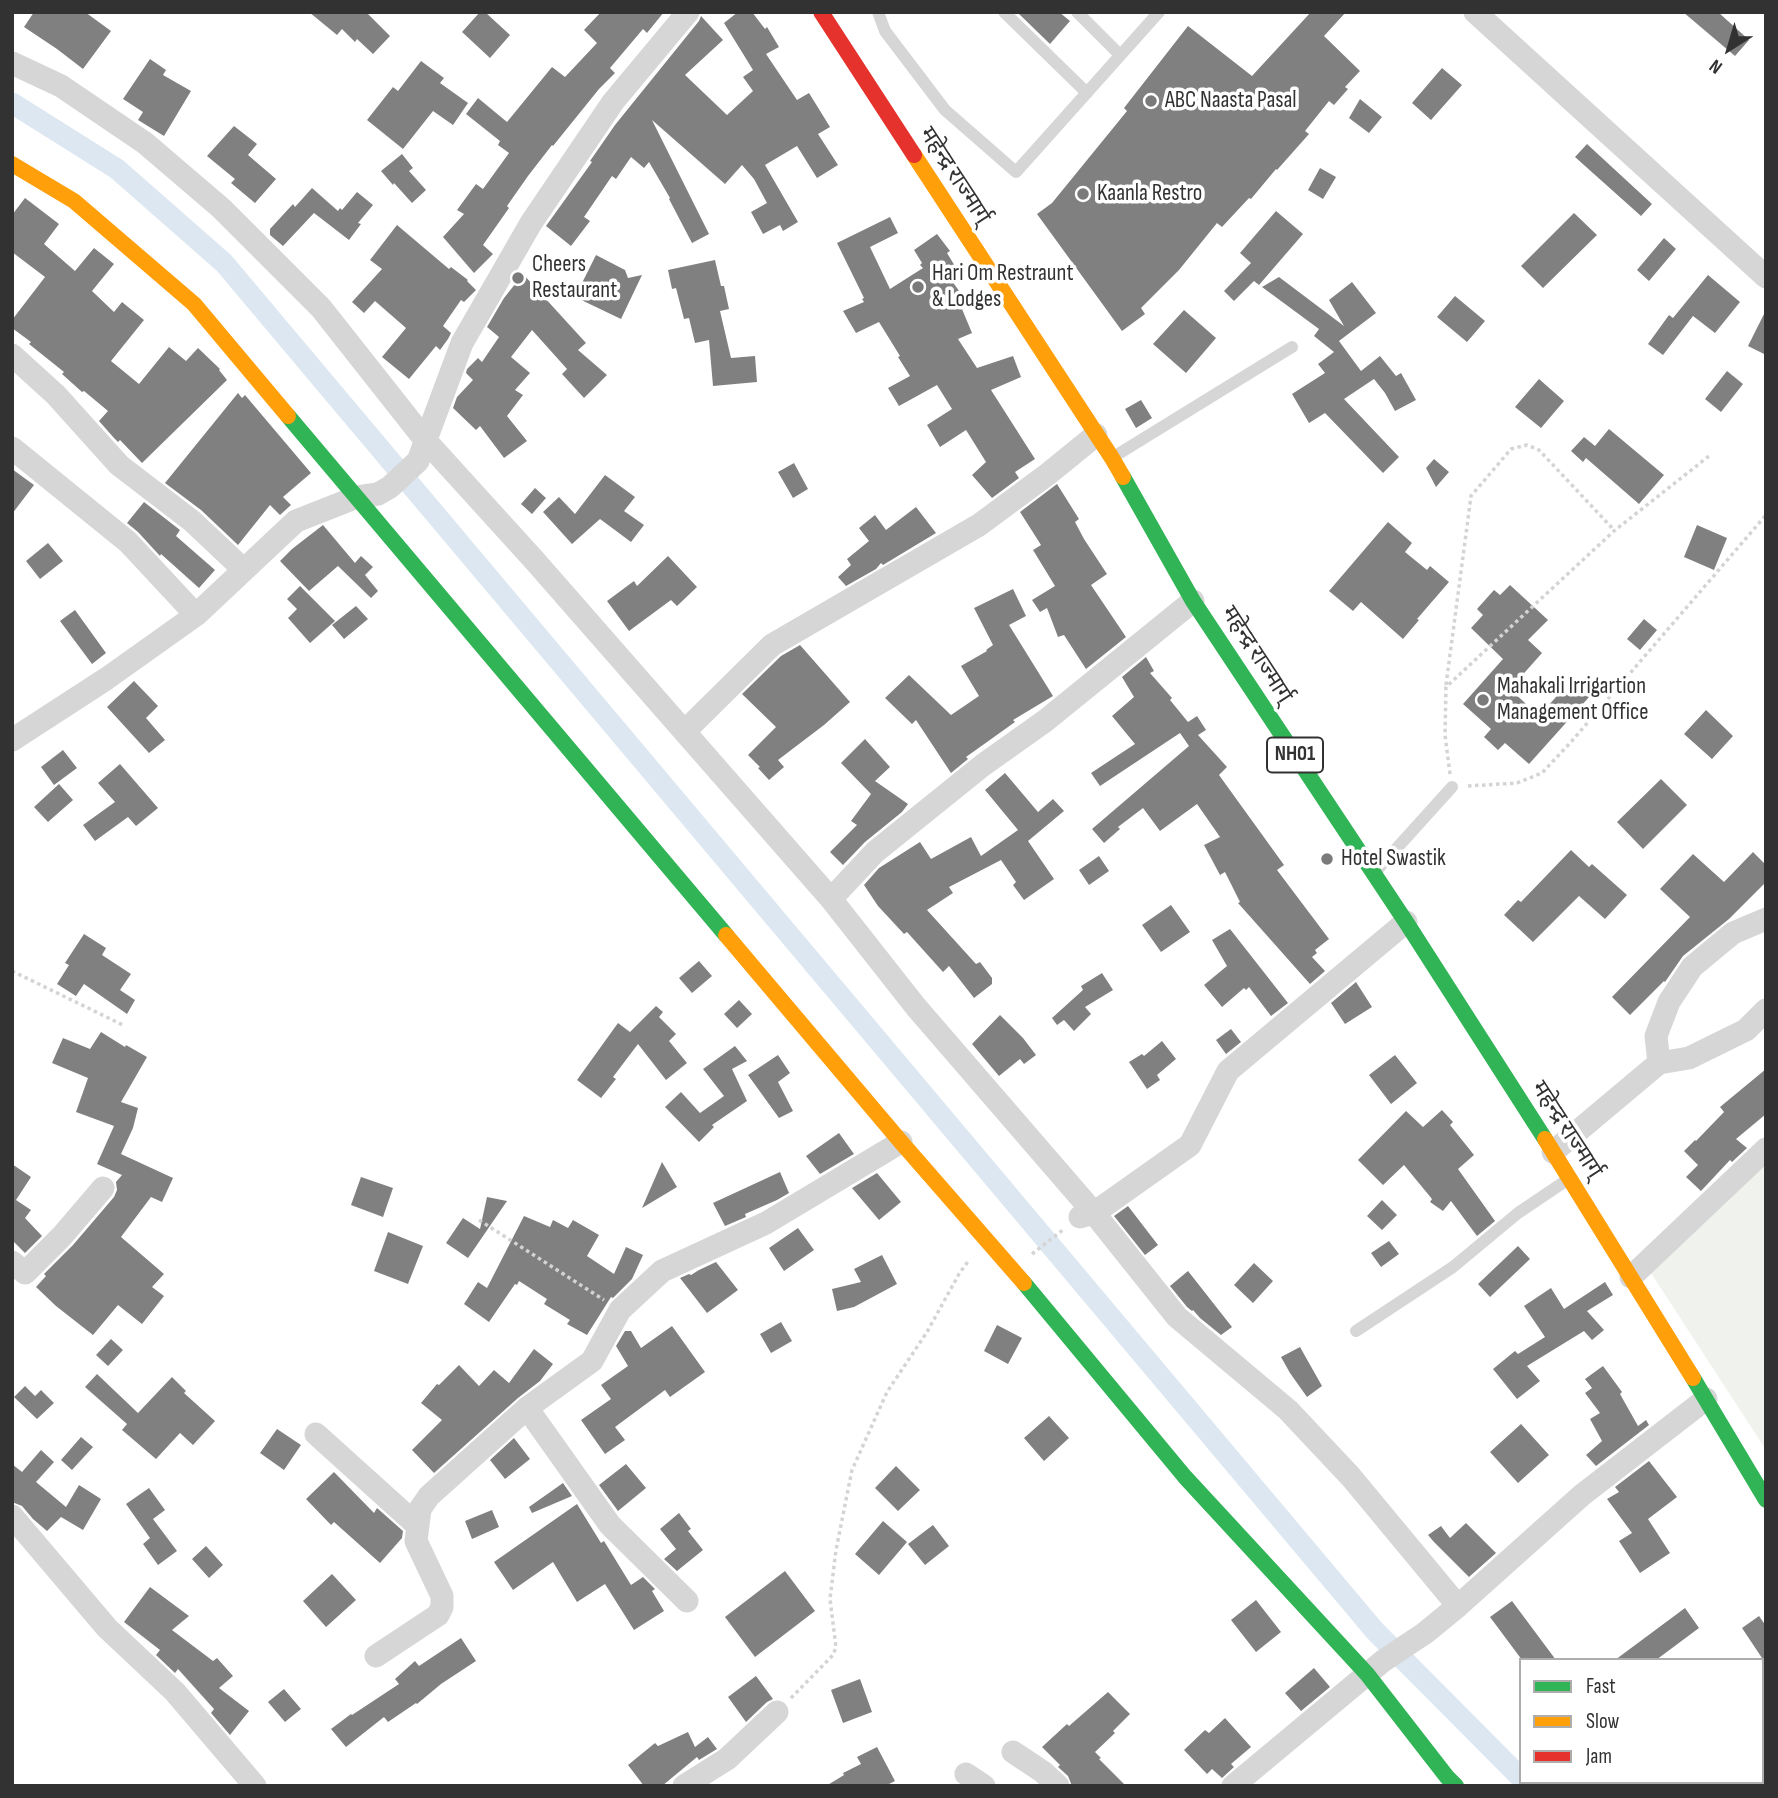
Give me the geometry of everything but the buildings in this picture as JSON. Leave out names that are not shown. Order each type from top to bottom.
[{"type":"main road","name":"महेन्द्र राज्मार्ग्","points":[[821,12],[1112,458],[1193,601],[1406,922],[1570,1178],[1766,1500]]},
{"type":"main road","points":[[12,164],[74,201],[194,304],[901,1142],[986,1236],[1185,1477],[1375,1668],[1447,1777],[1456,1786]]},
{"type":"street","points":[[12,740],[106,679],[196,615],[296,521],[357,498],[378,495],[390,487],[422,451],[463,342],[531,223],[613,102],[688,12]]},
{"type":"street","points":[[1475,12],[1766,276]]},
{"type":"street","points":[[12,63],[61,86],[145,143],[221,208],[321,308],[422,451],[535,561],[685,731],[831,899],[1087,1215],[1177,1317],[1288,1410],[1351,1477],[1458,1606]]},
{"type":"street","points":[[12,355],[56,395],[119,465],[192,521],[244,570]]},
{"type":"street","points":[[685,731],[772,645],[979,525],[1096,435]]},
{"type":"street","points":[[12,448],[128,542],[196,615]]},
{"type":"street","points":[[831,899],[874,852],[983,765],[1045,721],[1193,601]]},
{"type":"street","points":[[1659,1063],[1656,1036],[1669,1002],[1692,967],[1734,933],[1766,919]]},
{"type":"street","points":[[1087,1215],[1190,1145],[1228,1071],[1406,922]]},
{"type":"street","points":[[1553,1152],[1659,1063],[1689,1058],[1735,1036],[1746,1030],[1766,1010]]},
{"type":"street","points":[[376,1656],[438,1615],[442,1607],[442,1596],[416,1541],[420,1509],[429,1496],[527,1408],[592,1361],[620,1310],[662,1271],[766,1223],[901,1142]]},
{"type":"street","points":[[1631,1277],[1766,1149]]},
{"type":"street","points":[[12,1262],[25,1273],[62,1236],[103,1188]]},
{"type":"street","points":[[1233,1786],[1375,1668],[1458,1606],[1582,1495],[1706,1399]]},
{"type":"street","points":[[527,1408],[610,1525],[687,1601]]},
{"type":"street","points":[[316,1434],[418,1526]]},
{"type":"street","points":[[12,1516],[107,1628],[175,1692],[255,1786]]},
{"type":"street","points":[[684,1786],[727,1759],[778,1712]]},
{"type":"street","points":[[1013,1752],[1043,1772],[1058,1786]]},
{"type":"lane","points":[[878,12],[885,31],[945,110],[1016,172],[1159,12]]},
{"type":"lane","points":[[1004,12],[1087,93]]},
{"type":"lane","points":[[1077,12],[1120,55]]},
{"type":"lane","points":[[1112,458],[1292,347]]},
{"type":"lane","points":[[1373,874],[1452,787]]},
{"type":"lane","points":[[1356,1331],[1453,1267],[1518,1213],[1570,1178]]},
{"type":"path","points":[[1614,531],[1539,450],[1527,445],[1511,449],[1471,496],[1446,687],[1445,735],[1452,787],[1517,783],[1542,773],[1766,515]]},
{"type":"path","points":[[1446,687],[1614,531],[1709,456]]},
{"type":"path","points":[[12,971],[125,1026]]},
{"type":"path","points":[[1026,1259],[1087,1215]]},
{"type":"path","points":[[479,1220],[620,1310]]},
{"type":"path","points":[[778,1712],[833,1655],[836,1647],[830,1599],[836,1550],[852,1470],[887,1392],[927,1332],[959,1274],[986,1236]]},
{"type":"shaded area","points":[[1766,1162],[1766,1450],[1649,1270]]},
{"type":"waterway","points":[[12,103],[117,169],[224,263],[1375,1631],[1519,1776]]},
{"type":"traffic: fast","points":[[288,416],[726,935]]},
{"type":"traffic: fast","points":[[1123,477],[1193,601],[1406,922],[1545,1139]]},
{"type":"traffic: fast","points":[[1024,1283],[1185,1477],[1367,1674],[1456,1786]]},
{"type":"traffic: fast","points":[[1693,1378],[1766,1500]]},
{"type":"traffic: slow","points":[[914,155],[1123,477]]},
{"type":"traffic: slow","points":[[12,164],[74,201],[194,304],[288,416]]},
{"type":"traffic: slow","points":[[726,935],[1024,1283]]},
{"type":"traffic: slow","points":[[1545,1139],[1693,1378]]},
{"type":"traffic: jam","points":[[821,12],[914,155]]},
{"type":"place","name":"ABC Naasta Pasal","points":[[1151,101]]},
{"type":"place","name":"Kaanla Restro","points":[[1083,194]]},
{"type":"place","name":"Cheers Restaurant","points":[[518,278]]},
{"type":"place","name":"Hari Om Restraunt & Lodges","points":[[918,287]]},
{"type":"place","name":"Mahakali Irrigartion Management Office","points":[[1483,700]]},
{"type":"place","name":"Hotel Swastik","points":[[1327,859]]}]
